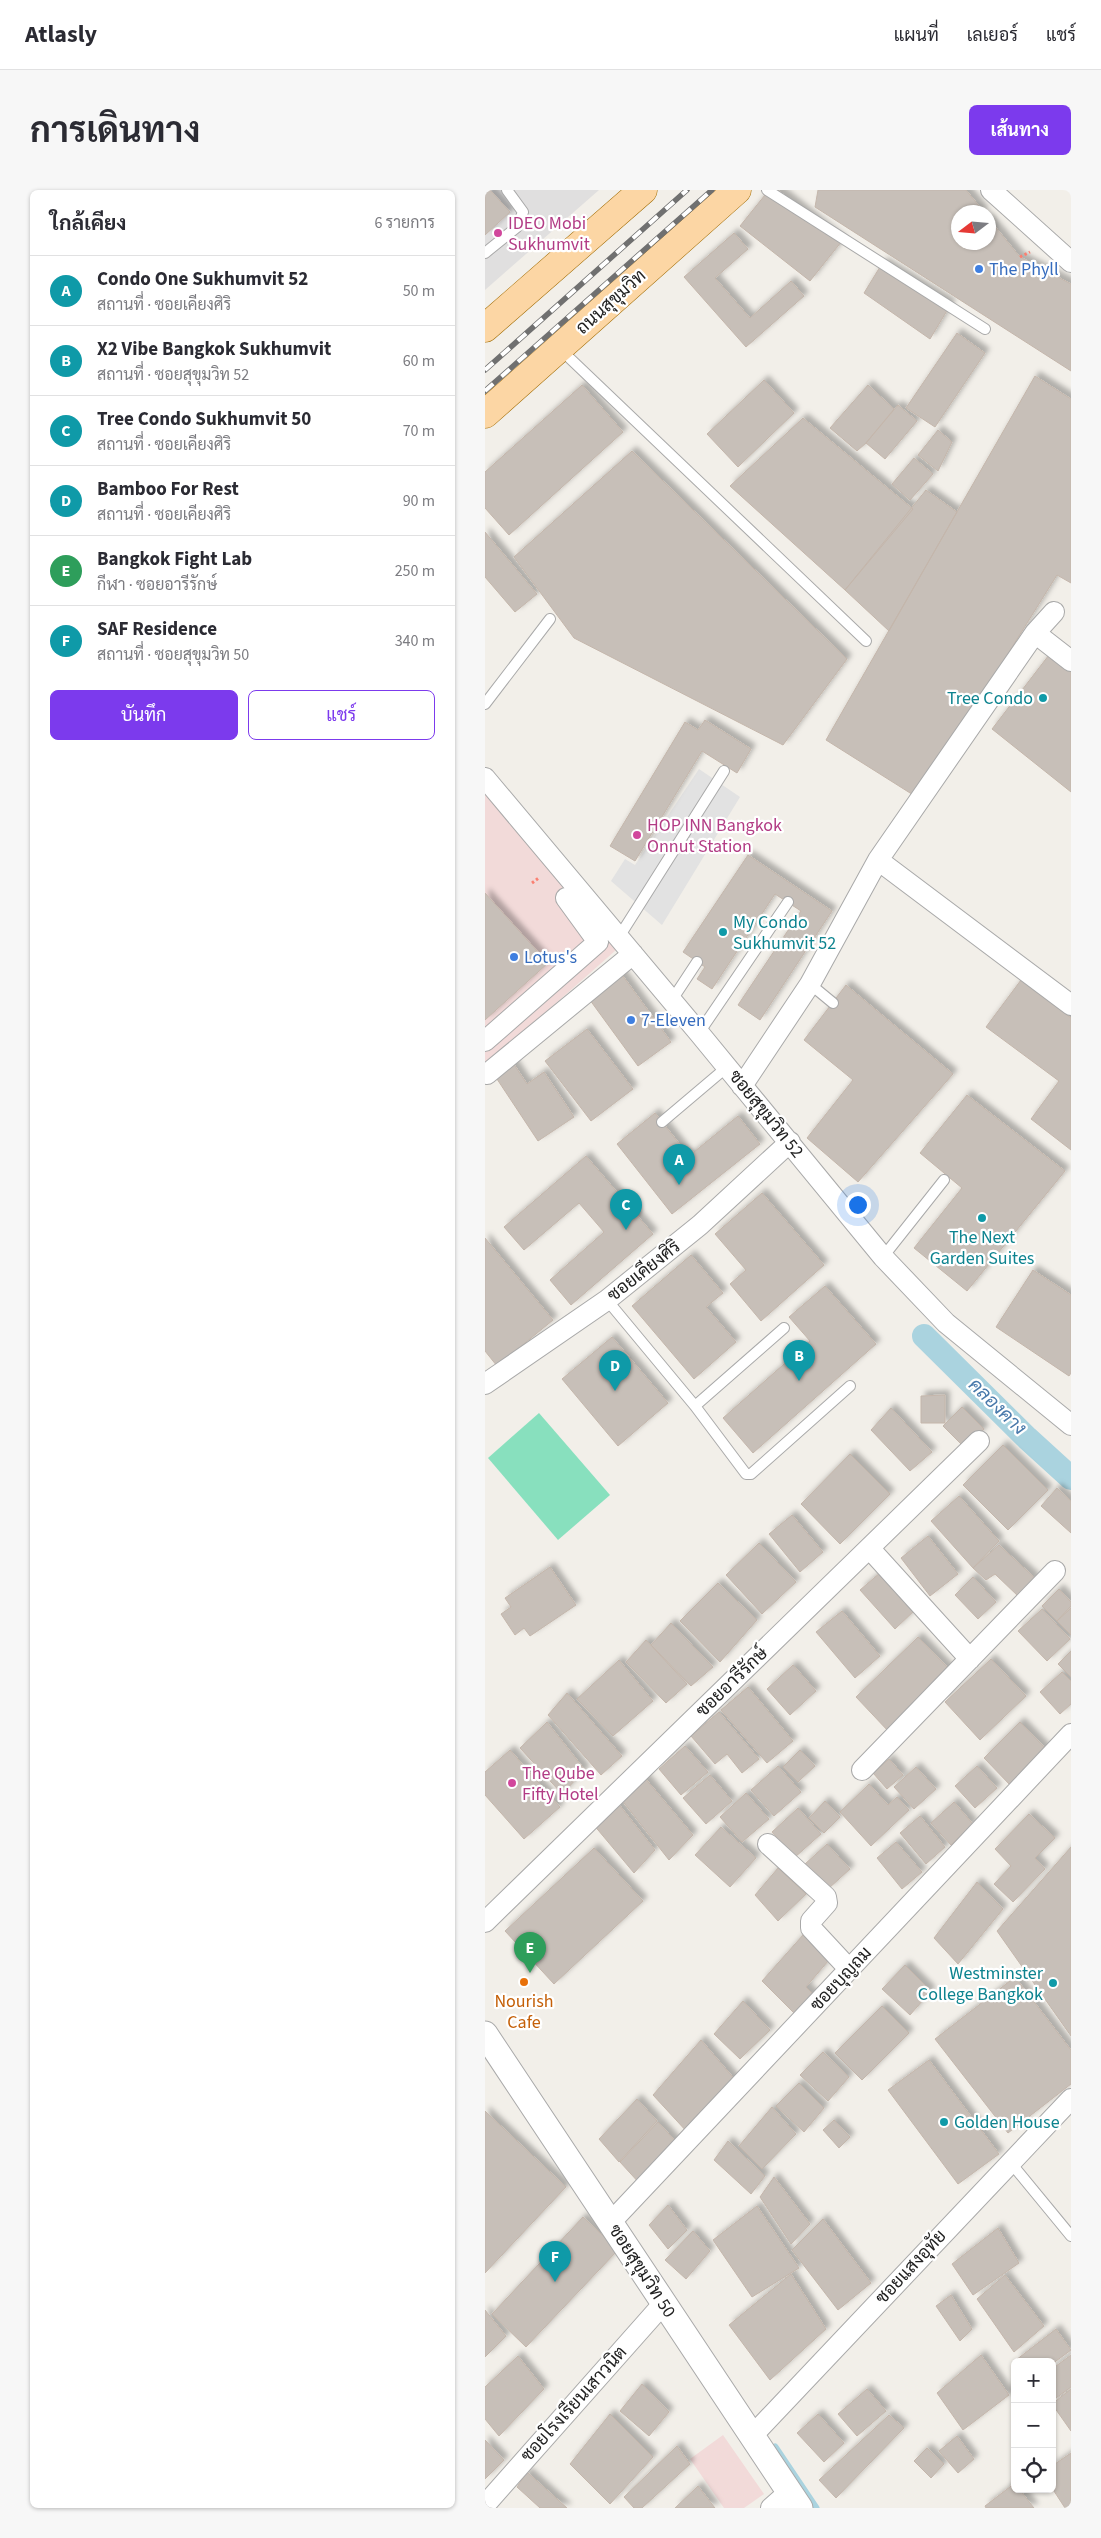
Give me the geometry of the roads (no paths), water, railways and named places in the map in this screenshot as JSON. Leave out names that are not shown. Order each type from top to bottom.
[{"type":"main road","points":[[488,319],[643,190]]},
{"type":"main road","name":"ถนนสุขุมวิท","points":[[485,414],[737,190]]},
{"type":"street","points":[[991,190],[1071,262]]},
{"type":"street","points":[[743,1086],[810,984],[878,860],[1035,633],[1054,612]]},
{"type":"street","points":[[1035,633],[1071,660]]},
{"type":"street","name":"ซอยสุขุมวิท 52","points":[[485,778],[790,1142],[883,1257],[946,1323],[1071,1425]]},
{"type":"street","points":[[878,860],[1071,1005]]},
{"type":"street","points":[[485,1041],[598,942],[566,898]]},
{"type":"street","points":[[487,1074],[633,954]]},
{"type":"street","name":"ซอยเคียงศิริ","points":[[485,1384],[607,1300],[700,1226],[790,1142]]},
{"type":"street","name":"ซอยอารีรักษ์","points":[[485,1922],[871,1549],[979,1441]]},
{"type":"street","points":[[871,1549],[970,1659]]},
{"type":"street","points":[[862,1770],[1055,1571]]},
{"type":"street","name":"ซอยบุญถม","points":[[610,2222],[1071,1734]]},
{"type":"street","points":[[768,1844],[827,1897],[827,1903],[811,1921],[811,1928],[850,1970]]},
{"type":"street","name":"ซอยสุขุมวิท 50","points":[[485,2034],[794,2500]]},
{"type":"street","name":"ซอยแสงอุทัย","points":[[752,2436],[1071,2099]]},
{"type":"street","name":"ซอยโรงเรียนเสาวนิต","points":[[485,2505],[663,2304]]},
{"type":"street","points":[[771,2508],[794,2500]]},
{"type":"lane","points":[[485,253],[517,227],[523,212],[507,190]]},
{"type":"lane","points":[[767,190],[985,329]]},
{"type":"lane","points":[[559,348],[866,640]]},
{"type":"lane","points":[[485,704],[550,619]]},
{"type":"lane","points":[[619,937],[724,771]]},
{"type":"lane","points":[[699,1033],[788,902]]},
{"type":"lane","points":[[672,1000],[697,962]]},
{"type":"lane","points":[[810,984],[833,1003]]},
{"type":"lane","points":[[662,1122],[727,1067]]},
{"type":"lane","points":[[883,1257],[944,1180]]},
{"type":"lane","points":[[607,1300],[695,1406],[745,1473],[751,1474],[850,1386]]},
{"type":"lane","points":[[695,1406],[784,1328]]},
{"type":"lane","points":[[1011,2162],[1071,2236]]},
{"type":"waterway","name":"คลองคาง","points":[[924,1336],[1027,1438],[1071,1478]]},
{"type":"waterway","points":[[775,2447],[816,2508]]},
{"type":"railway","points":[[485,370],[687,190]]},
{"type":"railway","points":[[485,391],[712,190]]},
{"type":"place","name":"IDEO Mobi Sukhumvit","points":[[498,233]]},
{"type":"place","name":"The Phyll","points":[[979,269]]},
{"type":"place","name":"Tree Condo","points":[[1043,698]]},
{"type":"place","name":"HOP INN Bangkok Onnut Station","points":[[637,835]]},
{"type":"place","name":"My Condo Sukhumvit 52","points":[[723,932]]},
{"type":"place","name":"Lotus's","points":[[514,957]]},
{"type":"place","name":"7-Eleven","points":[[631,1020]]},
{"type":"place","name":"Condo One Sukhumvit 52","points":[[679,1185]]},
{"type":"place","name":"The Next Garden Suites","points":[[982,1218]]},
{"type":"place","name":"Tree Condo Sukhumvit 50","points":[[626,1230]]},
{"type":"place","name":"X2 Vibe Bangkok Sukhumvit","points":[[799,1381]]},
{"type":"place","name":"Bamboo For Rest","points":[[615,1391]]},
{"type":"place","name":"The Qube Fifty Hotel","points":[[512,1783]]},
{"type":"place","name":"Bangkok Fight Lab","points":[[530,1973]]},
{"type":"place","name":"Nourish Cafe","points":[[524,1982]]},
{"type":"place","name":"Westminster College Bangkok","points":[[1053,1983]]},
{"type":"place","name":"Golden House","points":[[944,2122]]},
{"type":"place","name":"SAF Residence","points":[[555,2282]]}]
